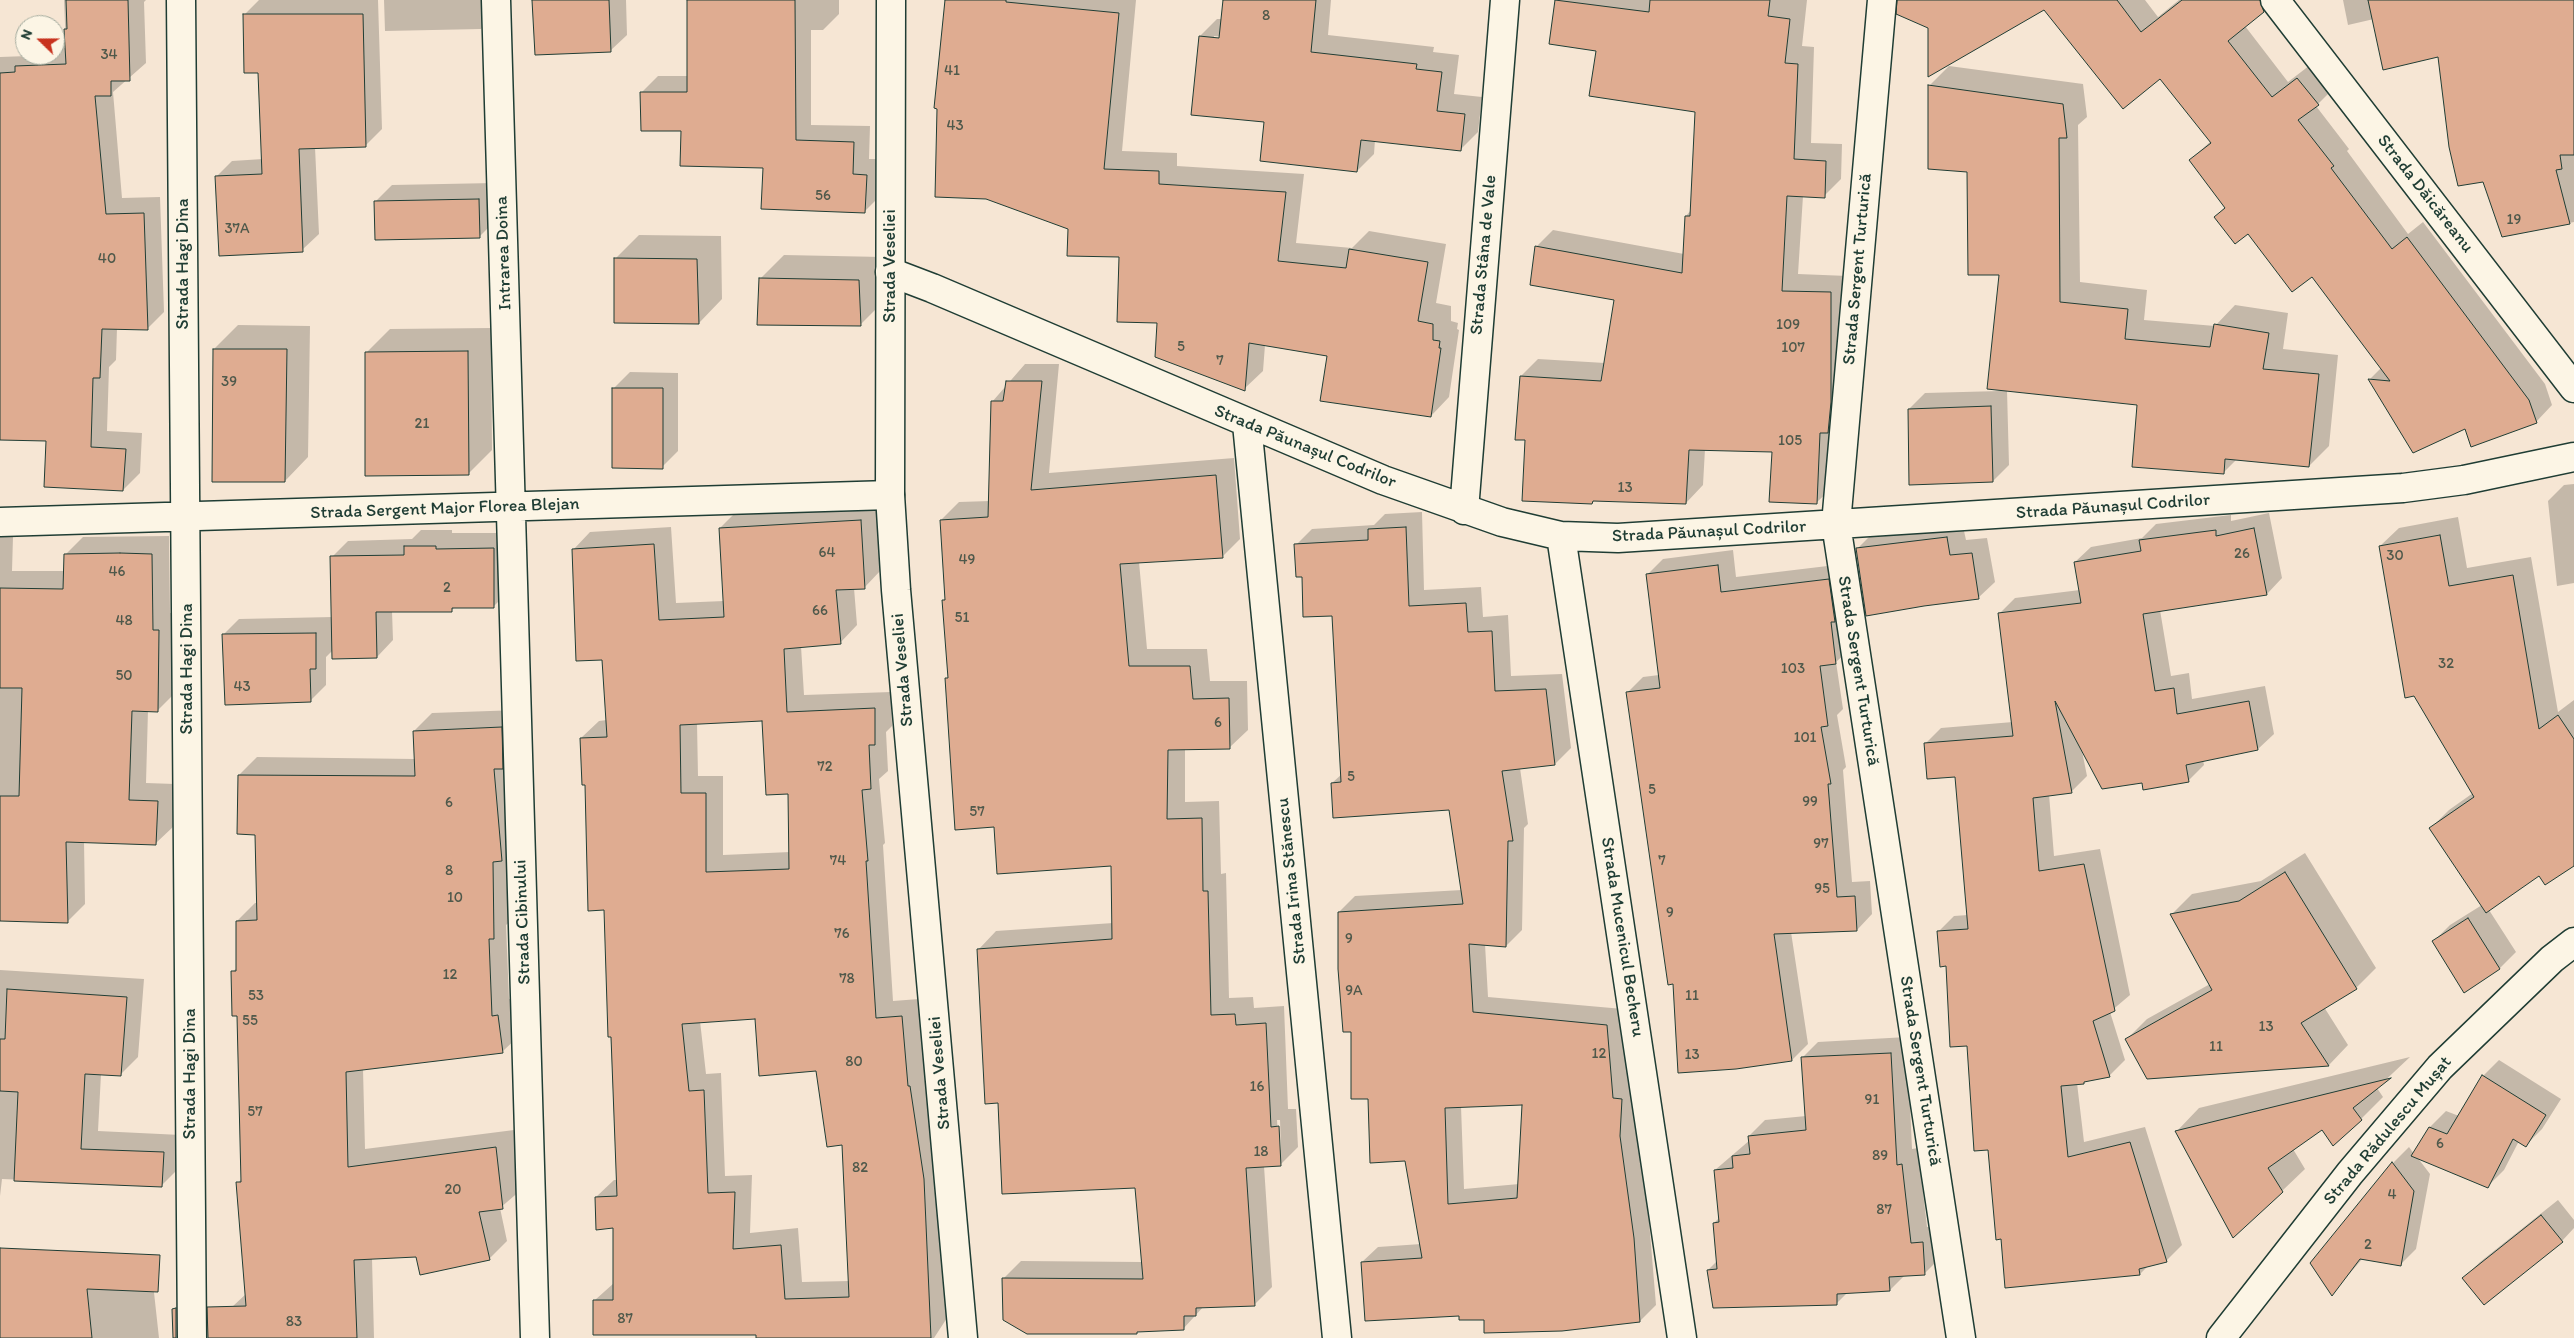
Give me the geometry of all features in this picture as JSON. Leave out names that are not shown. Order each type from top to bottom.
[{"type":"street","name":"Strada Hagi Dina","points":[[181,0],[192,1338]]},
{"type":"street","name":"Intrarea Doina","points":[[496,0],[511,507]]},
{"type":"street","name":"Strada Veseliei","points":[[892,0],[890,495],[896,590],[962,1338]]},
{"type":"street","name":"Strada Stâna de Vale","points":[[1464,510],[1505,0]]},
{"type":"street","name":"Strada Sergent Turturică","points":[[1882,0],[1836,524],[1961,1338]]},
{"type":"street","name":"Strada Dăicăreanu","points":[[2275,0],[2574,388]]},
{"type":"street","name":"Strada Păunașul Codrilor","points":[[890,272],[1048,337],[1247,424],[1383,480],[1502,522],[1561,536],[1618,538],[2403,488],[2464,480],[2574,458]]},
{"type":"street","name":"Strada Irina Stănescu","points":[[1247,424],[1337,1338]]},
{"type":"street","name":"Strada Sergent Major Florea Blejan","points":[[0,522],[890,495]]},
{"type":"street","name":"Strada Cibinului","points":[[511,507],[535,1338]]},
{"type":"street","name":"Strada Mucenicul Becheru","points":[[1561,536],[1682,1338]]},
{"type":"street","name":"Strada Rădulescu Mușat","points":[[2221,1338],[2350,1173],[2440,1067],[2552,959],[2574,942]]},
{"type":"building","points":[[66,0],[128,0],[130,81],[111,81],[111,96],[95,96],[106,214],[144,213],[148,330],[102,329],[100,378],[93,378],[91,447],[126,449],[123,491],[44,487],[46,441],[0,440],[0,73],[15,72],[15,66],[65,65],[65,29],[67,29]]},
{"type":"building","points":[[532,0],[609,0],[611,52],[535,55]]},
{"type":"building","points":[[687,0],[795,0],[796,140],[854,142],[853,174],[867,175],[865,213],[761,209],[763,168],[680,166],[681,131],[641,131],[640,92],[687,92]]},
{"type":"building","points":[[945,0],[1006,0],[1006,2],[1119,13],[1104,169],[1159,171],[1159,184],[1286,192],[1278,261],[1346,268],[1349,249],[1428,262],[1418,321],[1433,324],[1433,340],[1440,341],[1439,348],[1441,348],[1431,417],[1320,401],[1327,356],[1249,343],[1245,391],[1155,357],[1157,323],[1117,322],[1119,257],[1067,256],[1068,229],[986,199],[935,197],[937,109],[934,108]]},
{"type":"building","points":[[1223,0],[1316,0],[1311,52],[1417,64],[1416,69],[1442,72],[1437,111],[1465,114],[1461,151],[1361,140],[1357,172],[1260,161],[1264,122],[1191,115],[1199,36],[1219,38]]},
{"type":"building","points":[[1555,0],[1649,12],[1650,0],[1770,0],[1768,16],[1790,19],[1785,63],[1798,64],[1794,159],[1826,161],[1825,198],[1787,196],[1782,291],[1831,292],[1831,402],[1828,433],[1820,433],[1817,504],[1769,502],[1772,452],[1689,450],[1686,504],[1593,501],[1592,504],[1522,501],[1525,440],[1515,440],[1520,376],[1601,381],[1614,300],[1530,285],[1535,246],[1682,273],[1685,216],[1690,216],[1695,112],[1589,96],[1596,51],[1549,44]]},
{"type":"building","points":[[1897,0],[2117,0],[2141,32],[2182,0],[2260,0],[2264,12],[2228,41],[2272,97],[2297,78],[2319,105],[2298,120],[2334,166],[2331,168],[2392,249],[2407,237],[2529,400],[2537,423],[2471,447],[2465,429],[2413,453],[2368,379],[2390,381],[2312,277],[2292,292],[2248,234],[2235,244],[2214,217],[2225,208],[2189,160],[2211,143],[2160,79],[2123,109],[2044,10],[1928,77],[1928,28],[1896,14]]},
{"type":"building","points":[[2368,0],[2574,0],[2574,155],[2560,155],[2562,169],[2556,170],[2570,224],[2502,237],[2483,182],[2458,186],[2449,147],[2438,57],[2383,70]]},
{"type":"building","points":[[243,14],[363,14],[366,147],[299,149],[303,252],[219,256],[215,176],[262,174],[258,73],[244,73]]},
{"type":"building","points":[[1928,85],[2063,104],[2067,138],[2059,138],[2060,302],[2128,309],[2125,339],[2210,347],[2214,324],[2269,333],[2263,369],[2319,374],[2309,467],[2225,459],[2224,474],[2132,467],[2137,405],[1987,389],[1999,275],[1968,275],[1967,172],[1928,169]]},
{"type":"building","points":[[479,199],[480,238],[375,240],[374,201]]},
{"type":"building","points":[[614,258],[697,259],[699,324],[614,323]]},
{"type":"building","points":[[759,278],[859,280],[861,326],[757,325]]},
{"type":"building","points":[[213,349],[287,349],[285,482],[212,482]]},
{"type":"building","points":[[468,351],[469,475],[365,476],[365,352]]},
{"type":"building","points":[[1006,381],[1042,381],[1031,490],[1216,475],[1223,558],[1120,564],[1129,666],[1190,666],[1193,699],[1229,698],[1230,749],[1168,750],[1167,819],[1202,818],[1203,891],[1208,891],[1211,1015],[1235,1014],[1236,1025],[1266,1023],[1271,1127],[1279,1126],[1281,1166],[1246,1168],[1255,1306],[1196,1308],[1196,1316],[1184,1316],[1184,1330],[1137,1332],[1137,1334],[1027,1334],[1003,1320],[1002,1278],[1143,1279],[1135,1188],[1002,1194],[998,1103],[985,1104],[977,949],[1112,939],[1111,866],[997,874],[994,827],[955,830],[945,678],[948,678],[942,600],[945,600],[940,520],[988,517],[991,401],[1003,401]]},
{"type":"building","points":[[612,388],[663,388],[663,469],[612,468]]},
{"type":"building","points":[[1991,406],[1993,482],[1909,485],[1908,409]]},
{"type":"building","points":[[861,520],[865,589],[836,590],[841,644],[784,649],[787,712],[875,708],[875,745],[869,745],[871,789],[862,790],[868,861],[866,861],[876,1018],[902,1016],[908,1086],[910,1086],[924,1179],[931,1338],[756,1338],[756,1335],[593,1335],[593,1300],[613,1300],[613,1228],[596,1230],[595,1197],[617,1196],[611,1037],[608,1037],[604,910],[588,911],[585,785],[582,785],[580,738],[607,737],[602,660],[576,661],[572,549],[654,544],[659,620],[724,617],[719,528]],"holes":[[[762,721],[766,795],[788,794],[789,869],[706,872],[706,793],[681,793],[680,725]],[[755,1019],[759,1076],[816,1071],[827,1147],[842,1145],[849,1297],[785,1299],[781,1245],[733,1249],[735,1192],[708,1193],[704,1090],[689,1091],[682,1024]]]},
{"type":"building","points":[[1406,527],[1409,606],[1466,603],[1468,632],[1492,631],[1495,691],[1546,689],[1555,765],[1502,771],[1513,841],[1508,841],[1506,947],[1469,944],[1473,1012],[1607,1025],[1613,1098],[1622,1099],[1620,1136],[1634,1238],[1640,1322],[1562,1331],[1484,1333],[1484,1320],[1459,1320],[1459,1316],[1365,1321],[1361,1262],[1422,1258],[1405,1161],[1370,1163],[1368,1099],[1351,1099],[1351,1032],[1343,1032],[1338,969],[1338,912],[1463,904],[1449,810],[1333,818],[1331,783],[1341,782],[1332,616],[1303,617],[1302,577],[1296,577],[1294,544],[1368,540],[1368,529]],"holes":[[[1522,1105],[1517,1198],[1448,1204],[1445,1108]]]},
{"type":"building","points":[[2254,528],[2267,595],[2143,614],[2155,691],[2174,688],[2177,714],[2249,701],[2258,750],[2186,765],[2189,782],[2143,790],[2142,783],[2102,789],[2055,701],[2072,793],[2033,798],[2039,871],[2084,864],[2115,1011],[2093,1021],[2110,1077],[2084,1082],[2084,1084],[2061,1086],[2068,1157],[2130,1142],[2167,1262],[2139,1269],[2140,1275],[2005,1288],[2001,1239],[1996,1240],[1988,1150],[1974,1151],[1967,1046],[1950,1047],[1946,966],[1940,967],[1937,931],[1968,929],[1955,777],[1927,779],[1924,743],[2013,736],[1998,613],[2081,603],[2074,562],[2141,551],[2139,540],[2216,530],[2216,536]]},
{"type":"building","points":[[2440,535],[2449,586],[2513,575],[2539,729],[2558,715],[2574,739],[2574,866],[2545,885],[2539,876],[2486,913],[2429,828],[2474,797],[2414,696],[2405,698],[2379,546]]},
{"type":"building","points":[[1947,537],[1950,555],[1972,553],[1979,599],[1866,616],[1856,548]]},
{"type":"building","points":[[404,546],[436,546],[436,549],[494,548],[494,608],[452,608],[452,612],[376,612],[377,658],[332,659],[330,556],[404,555]]},
{"type":"building","points":[[64,554],[152,554],[153,630],[159,630],[158,712],[132,711],[129,800],[158,801],[156,845],[66,842],[68,923],[0,921],[0,796],[19,796],[22,688],[0,688],[0,588],[63,589]]},
{"type":"building","points":[[1718,565],[1721,592],[1829,579],[1835,622],[1831,622],[1836,664],[1820,666],[1828,726],[1821,727],[1831,784],[1828,784],[1837,897],[1855,896],[1857,931],[1774,934],[1792,1061],[1736,1069],[1678,1073],[1673,984],[1668,985],[1626,692],[1660,688],[1646,574]]},
{"type":"building","points":[[316,633],[316,669],[310,669],[311,702],[225,705],[222,634]]},
{"type":"building","points":[[502,727],[503,769],[494,769],[502,861],[493,862],[494,939],[489,939],[492,1016],[498,1015],[503,1053],[346,1072],[348,1167],[496,1147],[503,1209],[479,1212],[490,1260],[420,1275],[416,1257],[354,1260],[357,1338],[208,1338],[207,1307],[246,1306],[236,1182],[241,1182],[237,1016],[232,1016],[231,971],[236,971],[236,921],[257,920],[255,835],[237,834],[238,775],[415,776],[413,731]]},
{"type":"building","points":[[2285,872],[2357,989],[2301,1023],[2329,1066],[2147,1079],[2125,1039],[2212,990],[2170,914],[2239,901]]},
{"type":"building","points":[[2468,918],[2500,969],[2464,993],[2432,941]]},
{"type":"building","points":[[7,989],[127,997],[121,1076],[85,1074],[81,1149],[164,1152],[162,1187],[14,1181],[18,1092],[0,1091],[0,1039],[5,1039]]},
{"type":"building","points":[[1891,1053],[1897,1165],[1902,1164],[1911,1243],[1923,1242],[1925,1275],[1889,1277],[1890,1291],[1837,1294],[1837,1305],[1713,1308],[1707,1270],[1717,1269],[1713,1223],[1719,1222],[1714,1170],[1733,1168],[1732,1156],[1750,1154],[1748,1136],[1806,1130],[1801,1057]]},
{"type":"building","points":[[2482,1075],[2546,1115],[2526,1147],[2513,1139],[2488,1188],[2411,1156],[2429,1127],[2447,1134]]},
{"type":"building","points":[[2391,1078],[2353,1108],[2362,1120],[2333,1146],[2322,1130],[2268,1168],[2283,1192],[2233,1238],[2175,1131]]},
{"type":"building","points":[[2392,1162],[2414,1191],[2401,1266],[2360,1259],[2332,1296],[2310,1263]]},
{"type":"building","points":[[2541,1215],[2563,1242],[2484,1305],[2462,1278]]},
{"type":"building","points":[[0,1248],[160,1255],[158,1292],[87,1289],[92,1338],[0,1338]]},
{"type":"building","points":[[176,1308],[176,1338],[173,1338],[172,1309]]}]
